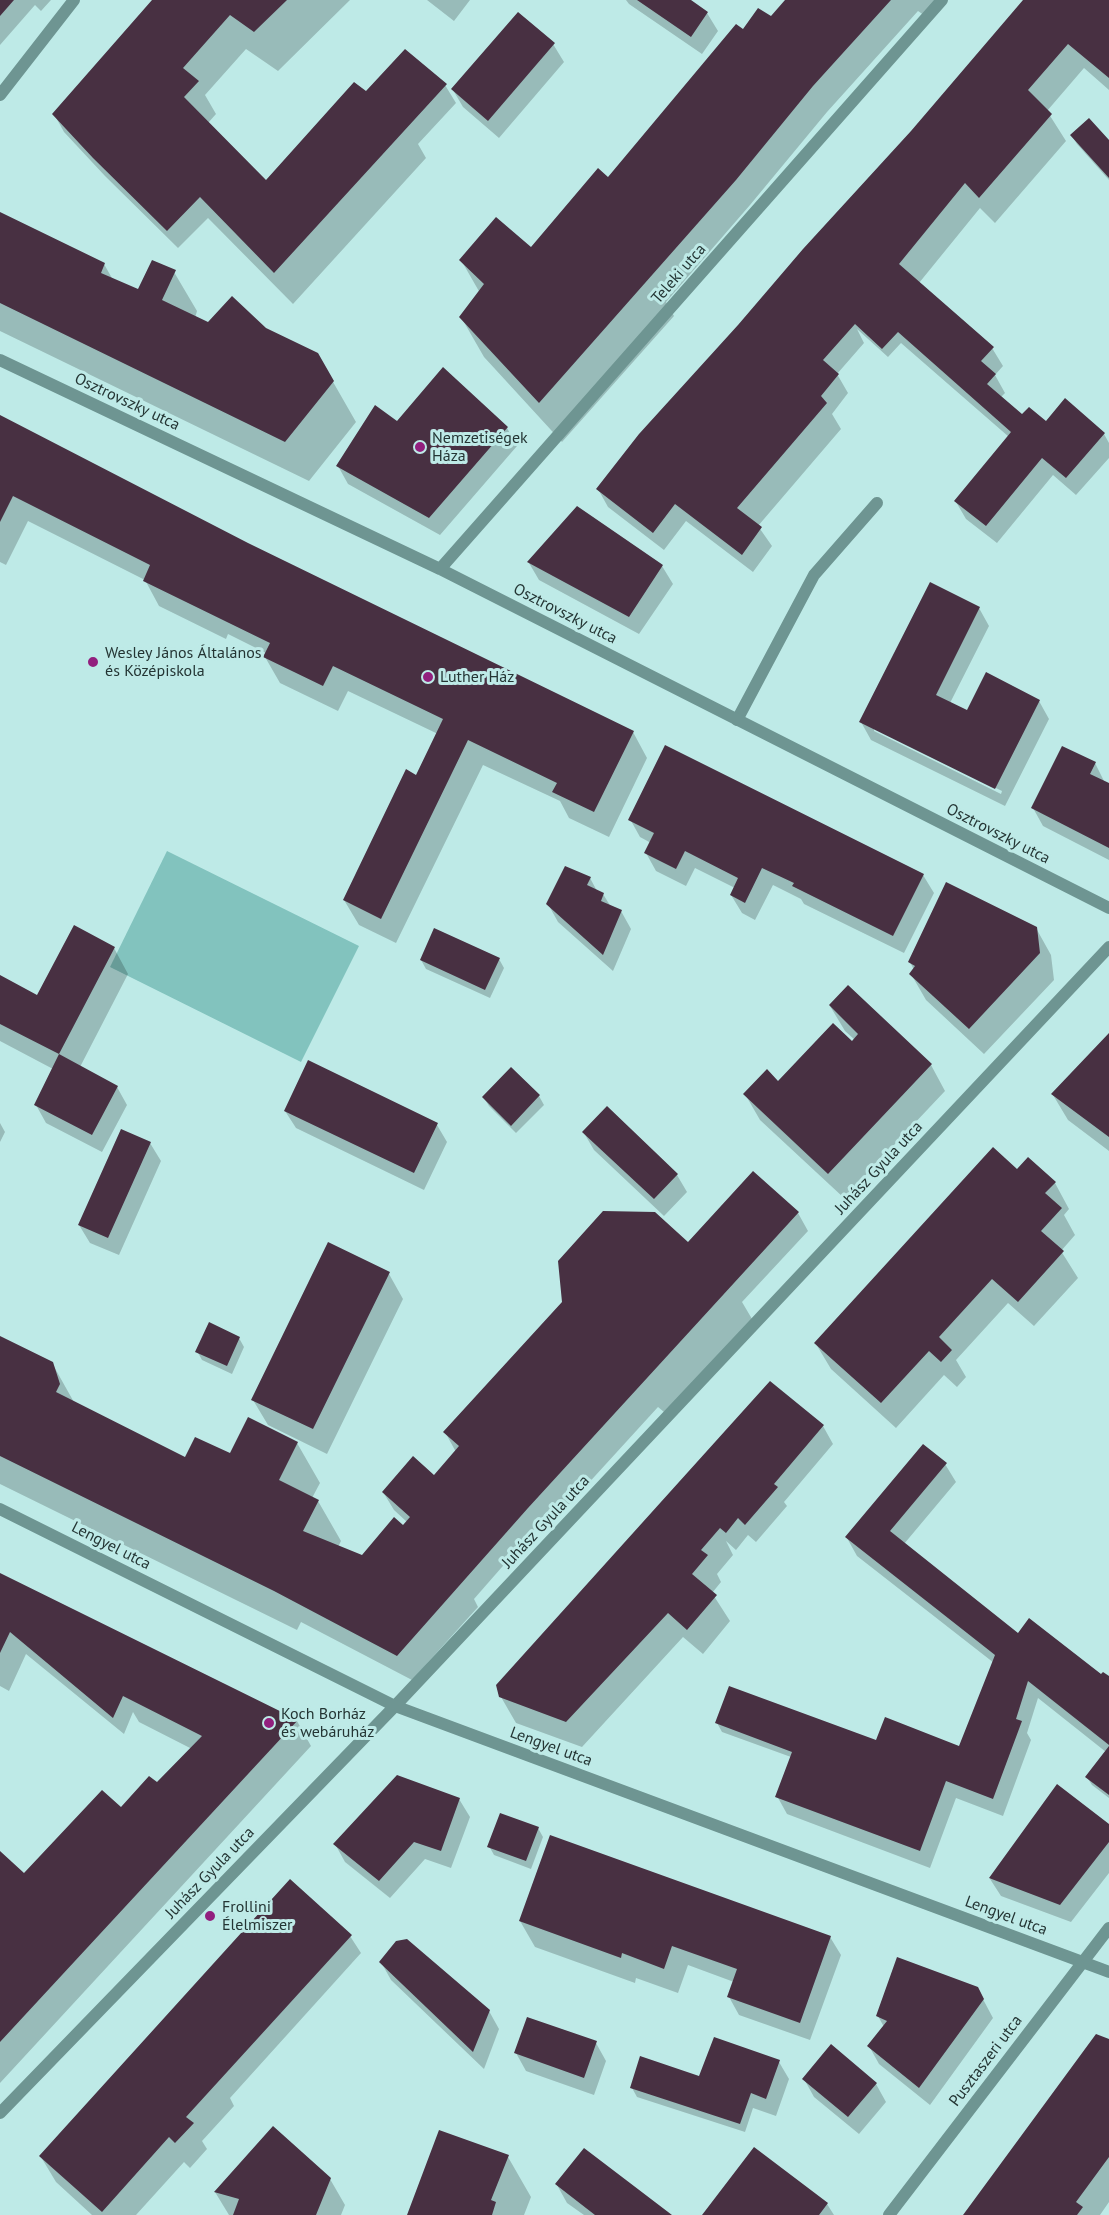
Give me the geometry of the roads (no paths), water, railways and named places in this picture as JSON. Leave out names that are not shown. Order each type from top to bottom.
[{"type":"street","points":[[0,95],[74,0]]},
{"type":"street","name":"Teleki utca","points":[[440,569],[942,0]]},
{"type":"street","name":"Osztrovszky utca","points":[[0,360],[440,569],[1109,908]]},
{"type":"street","points":[[737,720],[813,574],[877,503]]},
{"type":"street","name":"Juhász Gyula utca","points":[[0,2114],[394,1706],[1109,947]]},
{"type":"street","name":"Lengyel utca","points":[[0,1509],[394,1706],[1109,1972]]},
{"type":"street","name":"Pusztaszeri utca","points":[[889,2215],[1109,1928]]},
{"type":"place","name":"Nemzetiségek Háza","points":[[420,447]]},
{"type":"place","name":"Wesley János Általános és Középiskola","points":[[93,662]]},
{"type":"place","name":"Luther Ház","points":[[428,677]]},
{"type":"place","name":"Koch Borház és webáruház","points":[[269,1723]]},
{"type":"place","name":"Frollini Élelmiszer","points":[[210,1916]]}]
